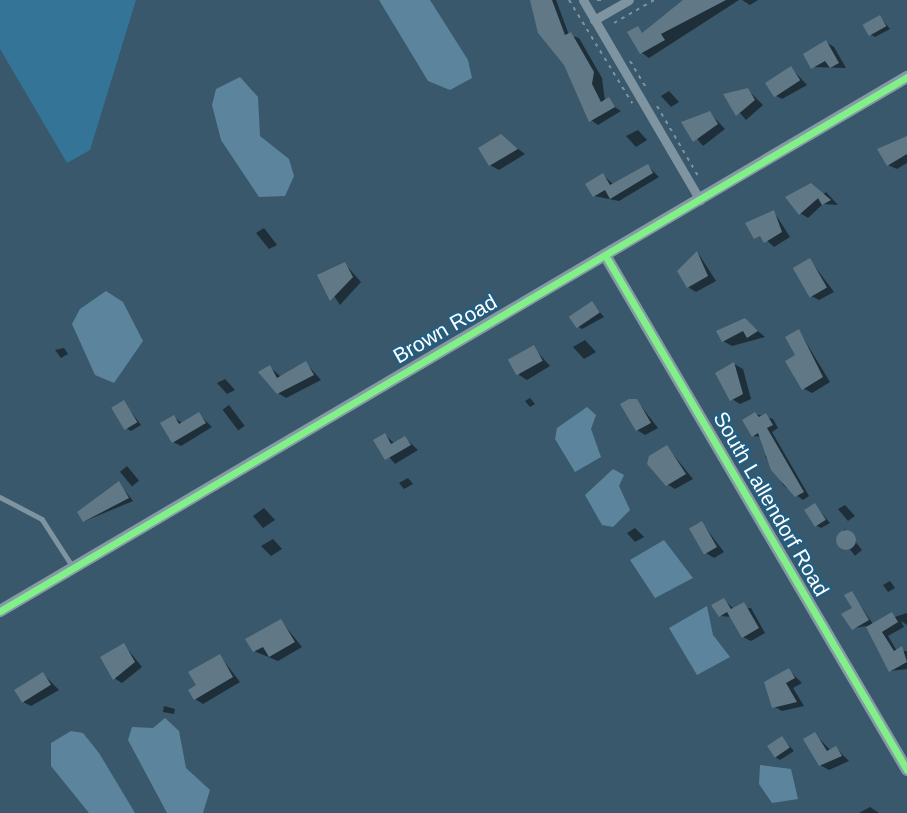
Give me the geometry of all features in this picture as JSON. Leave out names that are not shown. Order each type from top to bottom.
[{"type":"street","points":[[583,0],[700,200]]},
{"type":"street","points":[[594,20],[629,0]]},
{"type":"street","name":"Brown Road","points":[[0,611],[907,77]]},
{"type":"street","name":"South Lallendorf Road","points":[[605,255],[907,770]]},
{"type":"lane","points":[[0,497],[42,519],[74,568]]},
{"type":"path","points":[[597,0],[605,0]]},
{"type":"path","points":[[614,23],[654,0]]},
{"type":"shaded area","points":[[0,0],[136,0],[90,150],[67,163],[0,49]]},
{"type":"shaded area","points":[[379,0],[430,0],[468,60],[472,78],[450,90],[428,81]]},
{"type":"shaded area","points":[[240,77],[258,97],[260,136],[289,159],[294,176],[285,196],[259,197],[221,140],[212,105],[216,89]]},
{"type":"shaded area","points":[[106,291],[123,302],[143,341],[114,383],[95,375],[72,324],[80,309]]},
{"type":"shaded area","points":[[587,407],[596,415],[591,429],[601,457],[575,472],[555,439],[557,428]]},
{"type":"shaded area","points":[[613,469],[624,475],[619,486],[630,510],[613,527],[602,525],[585,495]]},
{"type":"shaded area","points":[[664,540],[693,578],[655,598],[630,560]]},
{"type":"shaded area","points":[[707,606],[713,635],[730,657],[697,675],[669,628]]},
{"type":"shaded area","points":[[165,718],[179,731],[186,768],[210,790],[203,813],[167,813],[128,740],[132,727],[153,728]]},
{"type":"shaded area","points":[[71,731],[83,733],[99,753],[135,813],[89,813],[51,766],[51,743]]},
{"type":"shaded area","points":[[760,765],[791,769],[798,799],[772,803],[759,784]]},
{"type":"building","points":[[530,0],[552,0],[565,35],[571,32],[594,72],[592,84],[601,102],[609,97],[615,107],[589,122],[564,65],[538,33]]},
{"type":"building","points":[[683,0],[726,0],[661,34],[665,40],[640,54],[627,32],[638,26],[642,33]]},
{"type":"building","points":[[880,15],[886,26],[869,36],[863,25]]},
{"type":"building","points":[[826,40],[839,63],[830,68],[825,61],[811,69],[803,54]]},
{"type":"building","points":[[791,66],[800,80],[774,97],[765,83]]},
{"type":"building","points":[[748,88],[755,100],[736,116],[723,94]]},
{"type":"building","points":[[710,111],[718,124],[693,142],[681,122]]},
{"type":"building","points":[[501,134],[518,149],[489,166],[478,148]]},
{"type":"building","points":[[907,136],[907,154],[887,166],[877,149]]},
{"type":"building","points":[[648,164],[653,173],[610,199],[605,190],[593,197],[585,184],[603,173],[610,185]]},
{"type":"building","points":[[811,183],[831,200],[822,205],[818,198],[799,215],[785,197]]},
{"type":"building","points":[[774,210],[782,232],[764,243],[760,236],[754,239],[745,223]]},
{"type":"building","points":[[697,251],[708,276],[687,288],[677,271]]},
{"type":"building","points":[[810,258],[827,287],[810,297],[793,268]]},
{"type":"building","points":[[345,262],[353,277],[330,301],[317,275]]},
{"type":"building","points":[[592,301],[600,313],[577,328],[569,317]]},
{"type":"building","points":[[745,318],[758,331],[747,338],[743,331],[722,342],[716,331]]},
{"type":"building","points":[[799,329],[823,377],[802,390],[785,361],[795,355],[785,337]]},
{"type":"building","points":[[534,345],[543,361],[516,375],[508,360]]},
{"type":"building","points":[[306,361],[314,375],[277,394],[258,372],[270,365],[277,378]]},
{"type":"building","points":[[734,362],[743,394],[730,401],[715,373]]},
{"type":"building","points":[[629,399],[637,399],[651,423],[636,431],[620,404]]},
{"type":"building","points":[[124,400],[137,422],[125,430],[111,408]]},
{"type":"building","points":[[199,412],[206,423],[172,443],[160,423],[174,415],[179,424]]},
{"type":"building","points":[[755,412],[759,417],[766,413],[773,425],[767,428],[804,492],[795,497],[771,470],[758,433],[752,437],[742,420]]},
{"type":"building","points":[[385,433],[391,444],[405,436],[411,445],[385,460],[373,440]]},
{"type":"building","points":[[667,445],[686,474],[666,486],[647,464],[649,456]]},
{"type":"building","points":[[119,481],[129,498],[83,522],[77,512]]},
{"type":"building","points":[[815,503],[826,520],[815,527],[804,510]]},
{"type":"building","points":[[702,521],[717,547],[704,554],[689,528]]},
{"type":"building","points":[[846,530],[853,533],[856,540],[853,547],[846,550],[839,547],[836,540],[839,533]]},
{"type":"building","points":[[852,591],[869,620],[852,630],[841,614],[852,608],[844,595]]},
{"type":"building","points":[[724,598],[731,609],[744,602],[759,628],[742,638],[727,612],[719,617],[711,605]]},
{"type":"building","points":[[892,612],[898,622],[882,632],[894,651],[902,646],[907,662],[889,672],[866,627]]},
{"type":"building","points":[[281,619],[295,642],[269,657],[263,647],[253,652],[245,639]]},
{"type":"building","points":[[124,643],[135,662],[113,680],[100,657]]},
{"type":"building","points":[[220,654],[233,677],[194,700],[188,690],[196,685],[188,672]]},
{"type":"building","points":[[789,668],[795,678],[786,683],[797,702],[772,708],[764,682]]},
{"type":"building","points":[[43,672],[51,685],[22,703],[14,690]]},
{"type":"building","points":[[815,732],[827,751],[836,746],[842,756],[819,766],[803,739]]},
{"type":"building","points":[[782,736],[790,748],[775,758],[767,746]]},
{"type":"cycle path","points":[[0,611],[907,77]]},
{"type":"cycle path","points":[[605,255],[907,770]]}]
